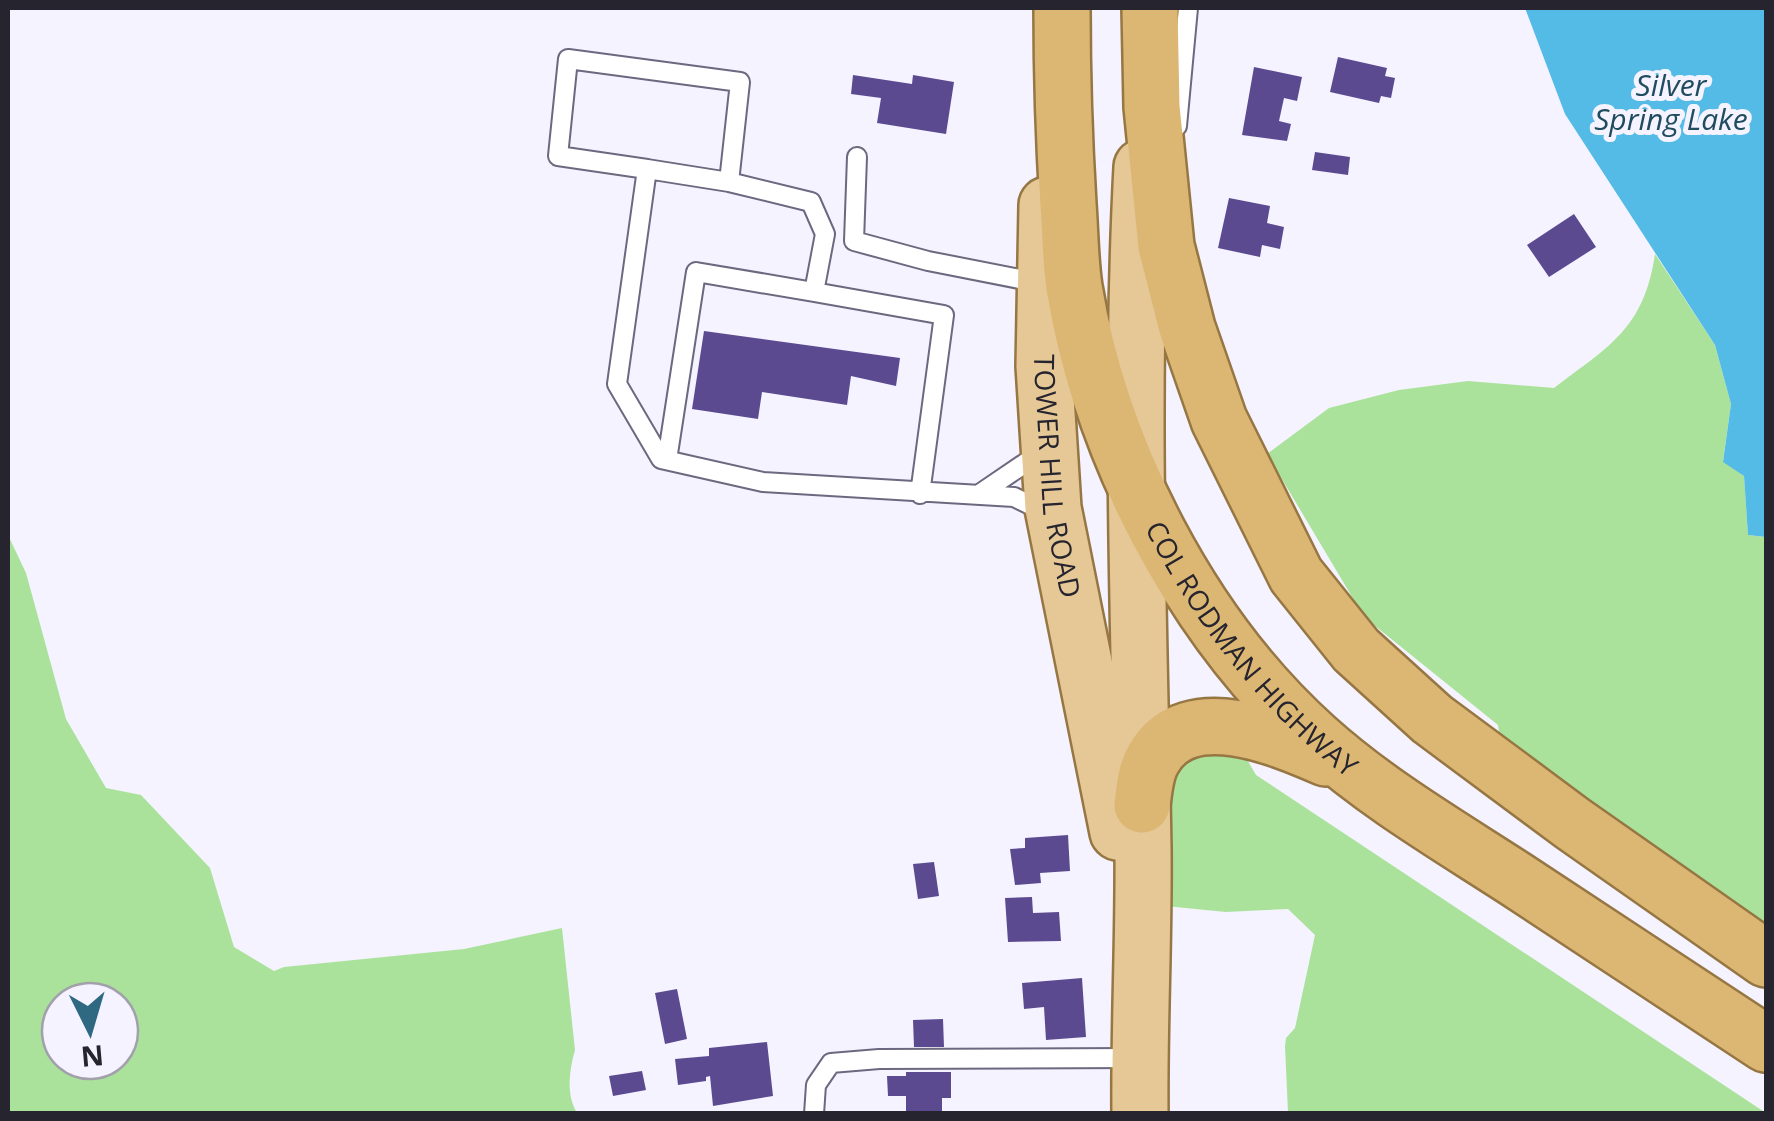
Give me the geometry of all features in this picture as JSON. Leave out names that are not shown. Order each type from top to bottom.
[{"type":"highway","points":[[1163,12],[1152,107],[1166,246],[1187,328],[1219,420],[1296,575],[1356,650],[1432,719],[1766,959]]},
{"type":"highway","name":"COL RODMAN HIGHWAY","points":[[1062,26],[1074,284],[1088,356],[1108,422],[1137,488],[1185,576],[1258,681],[1315,738],[1382,793],[1766,1044]]},
{"type":"highway","points":[[1142,805],[1145,782],[1158,752],[1188,731],[1215,725],[1290,742],[1354,770]]},
{"type":"main road","name":"TOWER HILL ROAD","points":[[1140,1114],[1142,805],[1136,280],[1163,12]]},
{"type":"main road","name":"TOWER HILL ROAD","points":[[1062,26],[1046,208],[1044,366],[1054,516],[1140,938]]},
{"type":"lane","points":[[728,182],[740,82],[568,59],[558,156],[728,182],[811,202],[825,234],[814,292]]},
{"type":"lane","points":[[856,158],[854,241],[1045,284]]},
{"type":"lane","points":[[647,169],[617,384],[660,458],[763,482],[1014,497],[1054,516]]},
{"type":"lane","points":[[667,460],[696,272],[944,315],[920,494]]},
{"type":"lane","points":[[978,494],[1049,446]]},
{"type":"lane","points":[[814,1114],[816,1085],[831,1063],[878,1059],[1140,1058]]},
{"type":"green space","points":[[1655,254],[1715,345],[1731,404],[1723,461],[1744,476],[1748,535],[1766,537],[1766,959],[1506,776],[1498,725],[1364,617],[1267,454],[1329,408],[1399,390],[1468,381],[1554,388],[1607,347],[1633,318],[1650,280]]},
{"type":"green space","points":[[8,535],[26,573],[66,719],[106,788],[141,795],[210,868],[234,947],[274,971],[464,949],[562,928],[575,1050],[570,1091],[577,1113],[8,1113]]},
{"type":"green space","points":[[1230,730],[1256,775],[1766,1113],[1288,1113],[1286,1038],[1295,1028],[1315,935],[1288,909],[1226,912],[1125,902],[1133,783]]},
{"type":"water","name":"Silver Spring Lake","points":[[1525,8],[1766,8],[1766,537],[1748,535],[1744,476],[1723,462],[1731,404],[1715,345],[1565,114]]},
{"type":"building","points":[[1338,57],[1387,68],[1385,76],[1395,78],[1391,98],[1381,96],[1379,103],[1330,92]]},
{"type":"building","points":[[1254,67],[1302,77],[1297,101],[1284,98],[1279,121],[1291,124],[1287,141],[1242,135]]},
{"type":"building","points":[[853,75],[912,84],[913,75],[954,82],[946,134],[877,123],[881,98],[851,94]]},
{"type":"building","points":[[1315,152],[1350,157],[1348,175],[1312,170]]},
{"type":"building","points":[[1229,198],[1270,206],[1267,223],[1284,227],[1280,249],[1262,245],[1260,257],[1218,248]]},
{"type":"building","points":[[1574,214],[1596,247],[1549,277],[1527,245]]},
{"type":"building","points":[[704,331],[900,358],[896,386],[851,376],[847,405],[762,392],[758,419],[692,409]]},
{"type":"building","points":[[1068,835],[1070,871],[1040,873],[1041,883],[1015,885],[1010,849],[1025,848],[1025,838]]},
{"type":"building","points":[[934,862],[939,896],[918,899],[913,864]]},
{"type":"building","points":[[1032,897],[1033,913],[1059,912],[1061,941],[1008,942],[1005,898]]},
{"type":"building","points":[[1082,978],[1086,1037],[1046,1040],[1044,1007],[1024,1009],[1022,983]]},
{"type":"building","points":[[677,989],[687,1039],[665,1044],[655,993]]},
{"type":"building","points":[[943,1019],[944,1047],[914,1047],[913,1020]]},
{"type":"building","points":[[767,1042],[773,1096],[713,1106],[710,1076],[706,1081],[678,1085],[675,1059],[709,1056],[709,1048]]},
{"type":"building","points":[[642,1071],[646,1090],[613,1096],[609,1076]]},
{"type":"building","points":[[906,1072],[951,1072],[951,1098],[942,1098],[942,1114],[906,1114],[906,1096],[888,1096],[887,1076],[906,1076]]}]
